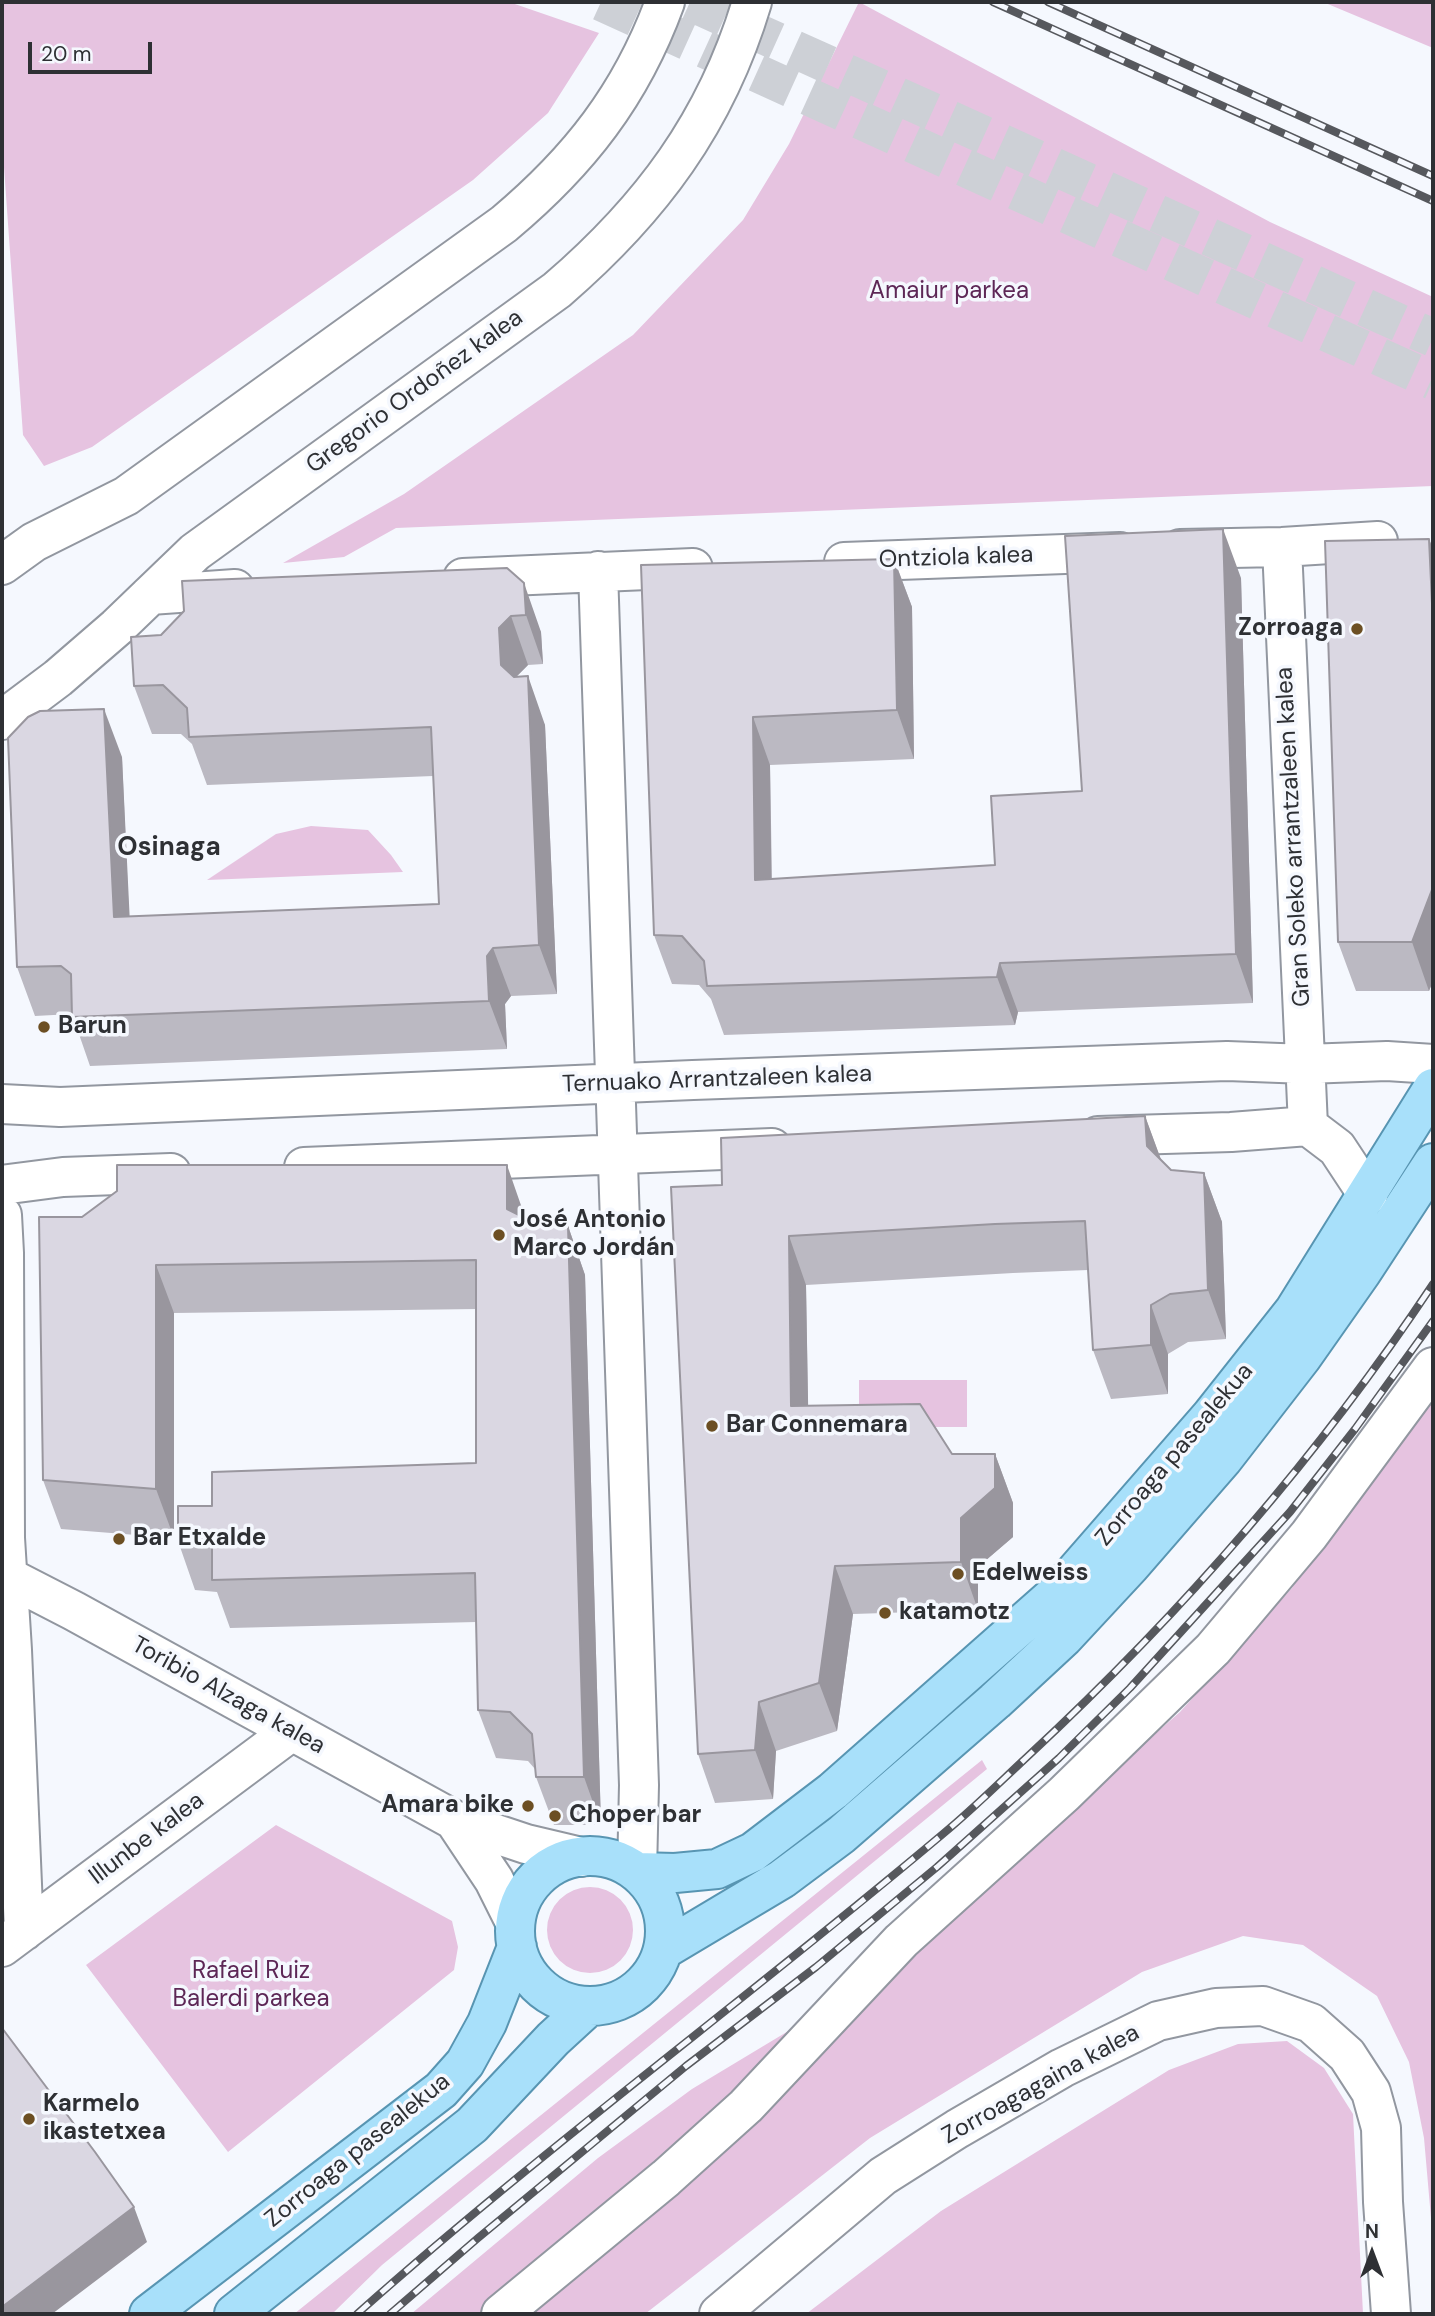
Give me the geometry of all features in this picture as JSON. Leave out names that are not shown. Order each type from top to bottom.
[{"type":"main road","name":"Zorroaga pasealekua","points":[[637,1872],[675,1873],[717,1869],[753,1852],[834,1791],[1056,1594],[1211,1416],[1294,1311],[1433,1088]]},
{"type":"main road","name":"Zorroaga pasealekua","points":[[663,1950],[782,1879],[841,1835],[995,1701],[1063,1637],[1130,1566],[1223,1459],[1309,1347],[1369,1262],[1433,1163]]},
{"type":"main road","points":[[581,1857],[600,1857],[620,1862],[637,1872],[652,1887],[662,1908],[666,1929],[663,1950],[653,1973],[636,1991],[614,2003],[589,2006],[564,2002],[542,1990],[526,1971],[516,1935],[522,1898],[537,1878],[557,1864],[581,1857]]},
{"type":"main road","name":"Zorroaga pasealekua","points":[[149,2314],[442,2090],[465,2063],[487,2024],[516,1935]]},
{"type":"main road","name":"Zorroaga pasealekua","points":[[234,2314],[472,2125],[553,2039],[589,2006]]},
{"type":"street","points":[[2,565],[18,536],[126,496],[503,225],[539,195],[572,162],[626,87],[665,2]]},
{"type":"street","name":"Gregorio Ordoñez kalea","points":[[2,720],[58,678],[117,627],[195,552],[557,290],[598,254],[636,214],[670,171],[700,125],[725,77],[752,2]]},
{"type":"street","name":"Ontziola kalea","points":[[806,564],[1413,540]]},
{"type":"street","name":"Gran Soleko arrantzaleen kalea","points":[[1282,547],[1308,1126]]},
{"type":"street","points":[[430,580],[723,567]]},
{"type":"street","points":[[598,571],[639,1785],[637,1872]]},
{"type":"street","points":[[150,596],[267,588]]},
{"type":"street","name":"Ternuako Arrantzaleen kalea","points":[[2,1104],[60,1107],[693,1080],[1213,1062],[1306,1064],[1387,1061],[1433,1064]]},
{"type":"street","points":[[1067,1138],[1231,1132],[1308,1126],[1337,1148],[1368,1195]]},
{"type":"street","points":[[267,1169],[807,1147]]},
{"type":"street","points":[[2,1185],[63,1177],[199,1172]]},
{"type":"street","points":[[2,1215],[4,1576],[12,1650],[13,1939]]},
{"type":"street","points":[[501,2314],[666,2178],[746,2106],[901,1941],[1063,1794],[1213,1649],[1309,1535],[1433,1367]]},
{"type":"street","name":"Toribio Alzaga kalea","points":[[4,1576],[74,1611],[454,1820],[526,1844],[581,1857]]},
{"type":"street","name":"Illunbe kalea","points":[[13,1939],[292,1731]]},
{"type":"street","name":"Toribio Alzaga kalea","points":[[454,1820],[494,1881],[516,1935]]},
{"type":"street","name":"Zorroagagaina kalea","points":[[719,2314],[883,2176],[1062,2068],[1158,2021],[1216,2008],[1263,2006],[1311,2024],[1347,2054],[1371,2092],[1381,2128],[1391,2314]]},
{"type":"green space","points":[[2,2],[509,2],[599,33],[548,113],[473,180],[92,447],[44,466],[23,435],[2,139]]},
{"type":"green space","name":"Amaiur parkea","points":[[859,2],[1270,222],[1433,297],[1433,486],[396,528],[344,557],[283,563],[404,494],[633,335],[743,220],[789,144]]},
{"type":"green space","points":[[1323,2],[1433,2],[1433,48]]},
{"type":"green space","points":[[311,826],[368,830],[403,872],[207,880],[276,834]]},
{"type":"green space","points":[[1433,1377],[1433,2241],[1424,2138],[1409,2062],[1377,1996],[1303,1945],[1243,1936],[1142,1972],[870,2138],[645,2314],[411,2314],[598,2158],[692,2089],[790,2030],[840,2028],[916,1944],[1180,1712],[1292,1588],[1403,1413]]},
{"type":"green space","points":[[859,1380],[967,1380],[967,1427],[859,1427]]},
{"type":"green space","points":[[982,1760],[987,1769],[382,2265],[332,2314],[294,2314]]},
{"type":"green space","name":"Rafael Ruiz Balerdi parkea","points":[[276,1825],[452,1921],[458,1947],[454,1970],[228,2152],[86,1965]]},
{"type":"green space","points":[[590,1887],[614,1894],[626,1906],[633,1930],[626,1954],[614,1966],[590,1973],[566,1966],[554,1954],[547,1930],[554,1906],[566,1894]]},
{"type":"green space","points":[[1287,2041],[1324,2068],[1353,2114],[1363,2314],[806,2314],[941,2211],[1169,2070],[1238,2044]]},
{"type":"building","points":[[1223,529],[1236,954],[1000,963],[997,977],[707,986],[704,961],[682,936],[654,935],[641,565],[894,559],[897,710],[753,717],[755,880],[995,865],[991,796],[1082,791],[1065,536]]},
{"type":"building","points":[[1429,539],[1433,625],[1433,887],[1412,942],[1338,942],[1325,541]]},
{"type":"building","points":[[507,568],[524,583],[526,615],[511,616],[499,628],[501,665],[514,677],[528,676],[539,945],[493,948],[487,956],[489,1001],[72,1017],[71,974],[61,966],[17,967],[8,738],[28,717],[40,711],[104,709],[114,917],[439,904],[431,727],[189,737],[187,708],[163,685],[134,686],[131,637],[161,635],[184,611],[182,581]]},
{"type":"building","points":[[1145,1116],[1147,1146],[1171,1170],[1204,1173],[1208,1290],[1170,1294],[1151,1305],[1151,1345],[1093,1350],[1085,1221],[789,1236],[791,1406],[920,1404],[952,1454],[995,1454],[995,1488],[961,1518],[961,1562],[835,1566],[819,1683],[759,1702],[755,1750],[698,1754],[671,1187],[722,1185],[721,1138]]},
{"type":"building","points":[[117,1165],[507,1165],[507,1209],[541,1226],[568,1226],[584,1777],[536,1777],[532,1734],[510,1712],[478,1710],[475,1573],[212,1580],[212,1545],[178,1541],[178,1506],[212,1506],[212,1472],[476,1463],[476,1260],[156,1265],[156,1489],[43,1480],[39,1217],[82,1217],[117,1191]]},
{"type":"building","name":"Karmelo ikastetxea","points":[[2,2028],[134,2207],[2,2307]]},
{"type":"tunnel","points":[[601,2],[1433,381]]},
{"type":"tunnel","points":[[690,2],[1433,338]]},
{"type":"railway","points":[[993,2],[1433,201]]},
{"type":"railway","points":[[1048,2],[1433,176]]},
{"type":"railway","points":[[357,2314],[501,2191],[944,1833],[1084,1703],[1192,1591],[1294,1472],[1343,1411],[1433,1284]]},
{"type":"railway","points":[[390,2314],[686,2066],[816,1967],[937,1867],[1059,1758],[1130,1688],[1290,1512],[1355,1429],[1433,1321]]},
{"type":"place","name":"Zorroaga","points":[[1357,629]]},
{"type":"place","name":"Barun","points":[[44,1027]]},
{"type":"place","name":"José Antonio Marco Jordán","points":[[499,1235]]},
{"type":"place","name":"Bar Connemara","points":[[712,1426]]},
{"type":"place","name":"Bar Etxalde","points":[[119,1539]]},
{"type":"place","name":"Edelweiss","points":[[958,1574]]},
{"type":"place","name":"katamotz","points":[[885,1613]]},
{"type":"place","name":"Amara bike","points":[[528,1806]]},
{"type":"place","name":"Choper bar","points":[[555,1816]]},
{"type":"place","name":"Karmelo ikastetxea","points":[[29,2119]]},
{"type":"district","name":"Osinaga","points":[[169,848]]}]
